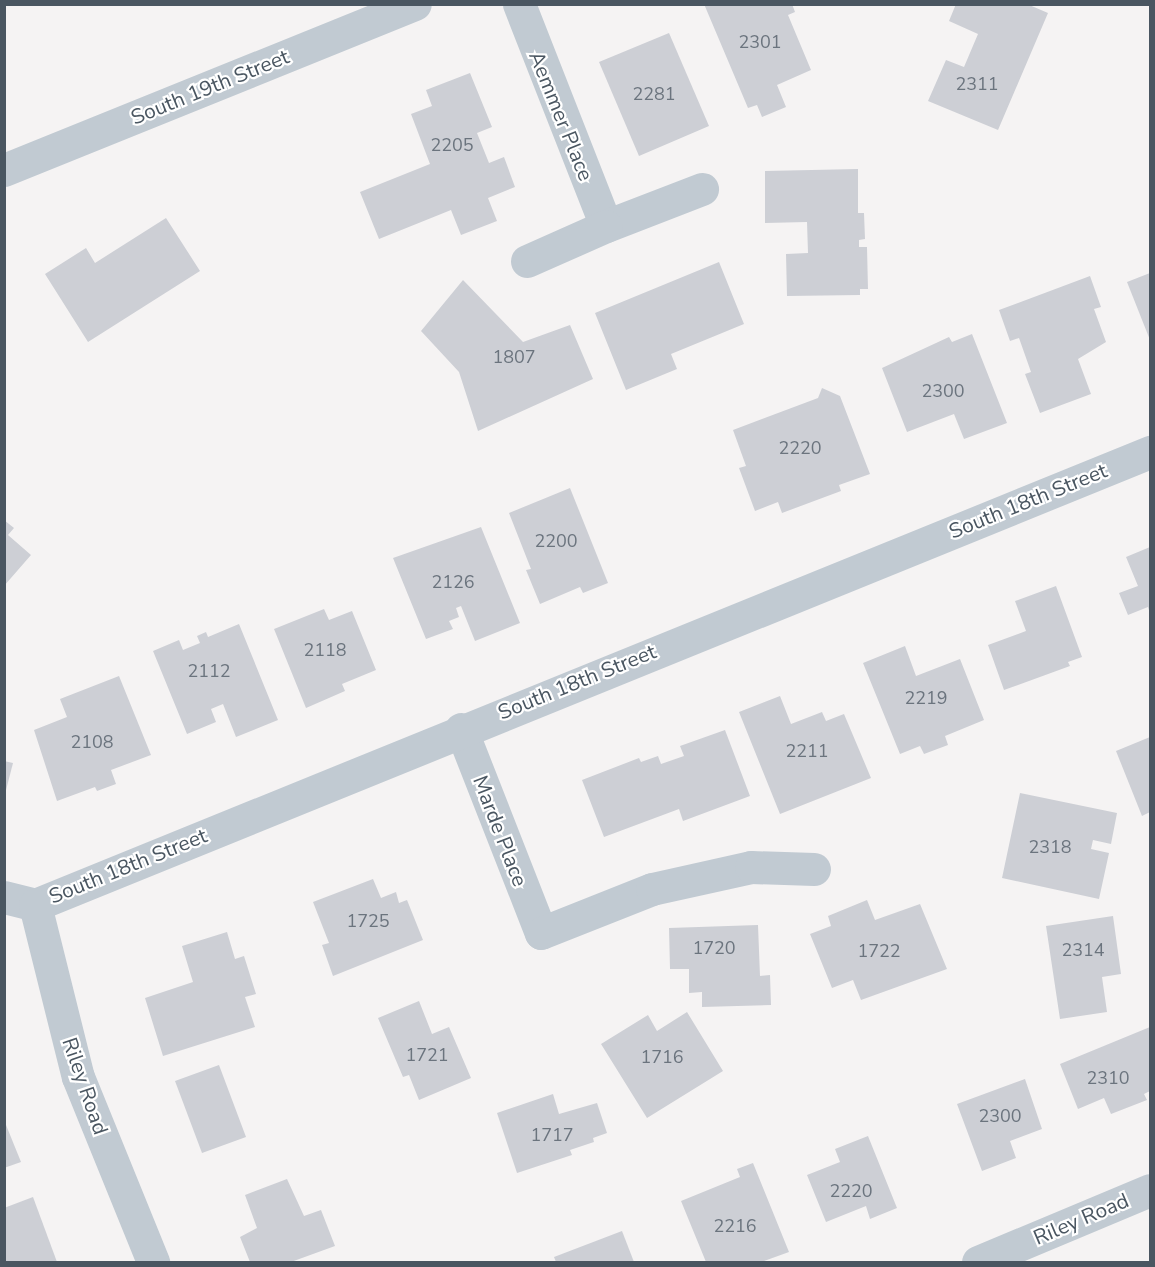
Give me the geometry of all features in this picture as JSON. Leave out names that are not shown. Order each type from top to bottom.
[{"type":"street","name":"South 19th Street","points":[[4,170],[415,4]]},
{"type":"street","name":"Aemmer Place","points":[[519,4],[606,226]]},
{"type":"street","points":[[527,261],[606,226],[702,189]]},
{"type":"street","name":"South 18th Street","points":[[20,901],[461,729],[1150,452]]},
{"type":"street","name":"Marde Place","points":[[461,729],[540,933],[652,889],[751,867],[814,869]]},
{"type":"street","name":"Riley Road","points":[[20,901],[78,1077],[153,1263]]},
{"type":"street","name":"Riley Road","points":[[978,1263],[1150,1190]]},
{"type":"building","points":[[704,4],[792,4],[795,12],[788,15],[811,70],[777,85],[786,107],[762,117],[757,105],[748,108]]},
{"type":"building","points":[[956,4],[1027,4],[1048,13],[998,130],[928,101],[946,60],[964,67],[978,34],[949,21]]},
{"type":"building","points":[[669,33],[709,126],[639,156],[599,62]]},
{"type":"building","points":[[470,73],[492,127],[477,133],[489,163],[504,157],[515,187],[488,198],[497,221],[461,235],[451,210],[379,239],[360,192],[430,164],[411,114],[432,106],[426,90]]},
{"type":"building","points":[[858,169],[858,213],[864,213],[865,239],[859,240],[859,247],[867,247],[868,289],[860,289],[860,295],[787,296],[786,254],[808,253],[807,222],[765,223],[765,171]]},
{"type":"building","points":[[166,218],[200,271],[88,342],[45,274],[86,248],[95,263]]},
{"type":"building","points":[[719,262],[744,324],[671,354],[677,369],[626,390],[595,313]]},
{"type":"building","points":[[1150,273],[1150,340],[1127,282]]},
{"type":"building","points":[[1090,276],[1101,307],[1094,309],[1106,342],[1078,359],[1091,394],[1040,413],[1025,374],[1031,372],[1019,338],[1010,341],[999,310]]},
{"type":"building","points":[[463,280],[523,342],[570,325],[593,379],[478,431],[459,372],[421,331]]},
{"type":"building","points":[[972,334],[1007,423],[964,439],[954,414],[907,432],[882,368],[949,337],[952,342]]},
{"type":"building","points":[[822,388],[840,396],[870,474],[839,485],[841,491],[782,513],[778,502],[755,511],[739,468],[746,466],[733,430],[818,398]]},
{"type":"building","points":[[570,488],[608,583],[583,593],[580,587],[540,604],[526,570],[531,569],[509,513]]},
{"type":"building","points":[[4,520],[14,528],[8,535],[31,555],[4,586]]},
{"type":"building","points":[[481,527],[520,623],[475,641],[461,606],[456,608],[459,617],[449,621],[453,629],[426,639],[393,558]]},
{"type":"building","points":[[1150,547],[1150,614],[1148,607],[1128,615],[1119,593],[1138,586],[1126,557]]},
{"type":"building","points":[[1056,586],[1082,657],[1068,662],[1070,666],[1004,690],[988,645],[1026,631],[1015,601]]},
{"type":"building","points":[[324,609],[329,620],[352,611],[376,670],[342,684],[345,691],[306,708],[274,629]]},
{"type":"building","points":[[239,624],[278,720],[236,737],[223,704],[211,709],[216,722],[187,734],[153,651],[179,640],[183,650],[200,643],[197,636],[206,632],[208,637]]},
{"type":"building","points":[[905,646],[916,676],[960,659],[984,720],[945,736],[948,745],[924,754],[920,746],[900,754],[863,663]]},
{"type":"building","points":[[119,676],[151,755],[111,770],[116,784],[97,791],[95,787],[57,801],[34,730],[67,717],[60,699]]},
{"type":"building","points":[[780,696],[791,724],[822,712],[826,721],[844,714],[871,778],[780,814],[739,712]]},
{"type":"building","points":[[725,730],[750,796],[683,821],[679,809],[604,837],[582,780],[639,758],[641,762],[658,756],[661,764],[684,756],[680,746]]},
{"type":"building","points":[[1150,737],[1150,812],[1142,816],[1116,751]]},
{"type":"building","points":[[4,761],[13,763],[5,794],[4,794]]},
{"type":"building","points":[[1020,793],[1117,813],[1111,844],[1093,840],[1091,849],[1109,853],[1099,899],[1002,878]]},
{"type":"building","points":[[373,879],[381,898],[396,892],[399,903],[407,900],[423,940],[333,976],[322,945],[329,943],[313,902]]},
{"type":"building","points":[[867,900],[875,920],[920,904],[947,969],[861,1000],[853,980],[832,988],[810,934],[831,926],[828,916]]},
{"type":"building","points":[[1113,916],[1121,974],[1102,977],[1107,1012],[1060,1019],[1046,926]]},
{"type":"building","points":[[758,925],[760,976],[770,975],[771,1005],[702,1007],[702,992],[689,993],[689,969],[670,969],[669,928]]},
{"type":"building","points":[[227,932],[235,959],[244,956],[256,994],[245,997],[255,1027],[163,1056],[145,998],[193,982],[182,946]]},
{"type":"building","points":[[419,1001],[432,1034],[449,1027],[471,1078],[419,1100],[409,1075],[403,1077],[378,1018]]},
{"type":"building","points":[[687,1012],[723,1071],[647,1118],[601,1044],[648,1015],[657,1031]]},
{"type":"building","points":[[1150,1027],[1150,1091],[1144,1094],[1147,1100],[1111,1114],[1104,1098],[1078,1109],[1060,1064]]},
{"type":"building","points":[[219,1065],[246,1137],[202,1153],[175,1081]]},
{"type":"building","points":[[1025,1079],[1042,1129],[1010,1141],[1016,1158],[982,1171],[957,1104]]},
{"type":"building","points":[[553,1094],[559,1114],[597,1103],[607,1133],[593,1138],[594,1142],[570,1150],[572,1155],[517,1173],[497,1113]]},
{"type":"building","points":[[4,1120],[21,1162],[4,1168]]},
{"type":"building","points":[[868,1136],[897,1208],[870,1219],[866,1206],[826,1222],[807,1175],[840,1162],[835,1149]]},
{"type":"building","points":[[753,1163],[789,1252],[761,1262],[706,1262],[681,1201],[740,1177],[737,1169]]},
{"type":"building","points":[[287,1179],[304,1216],[321,1210],[335,1246],[291,1262],[250,1262],[240,1237],[257,1228],[245,1195]]},
{"type":"building","points":[[33,1197],[57,1262],[4,1262],[4,1208]]},
{"type":"building","points":[[622,1231],[634,1262],[556,1262],[554,1257]]}]
